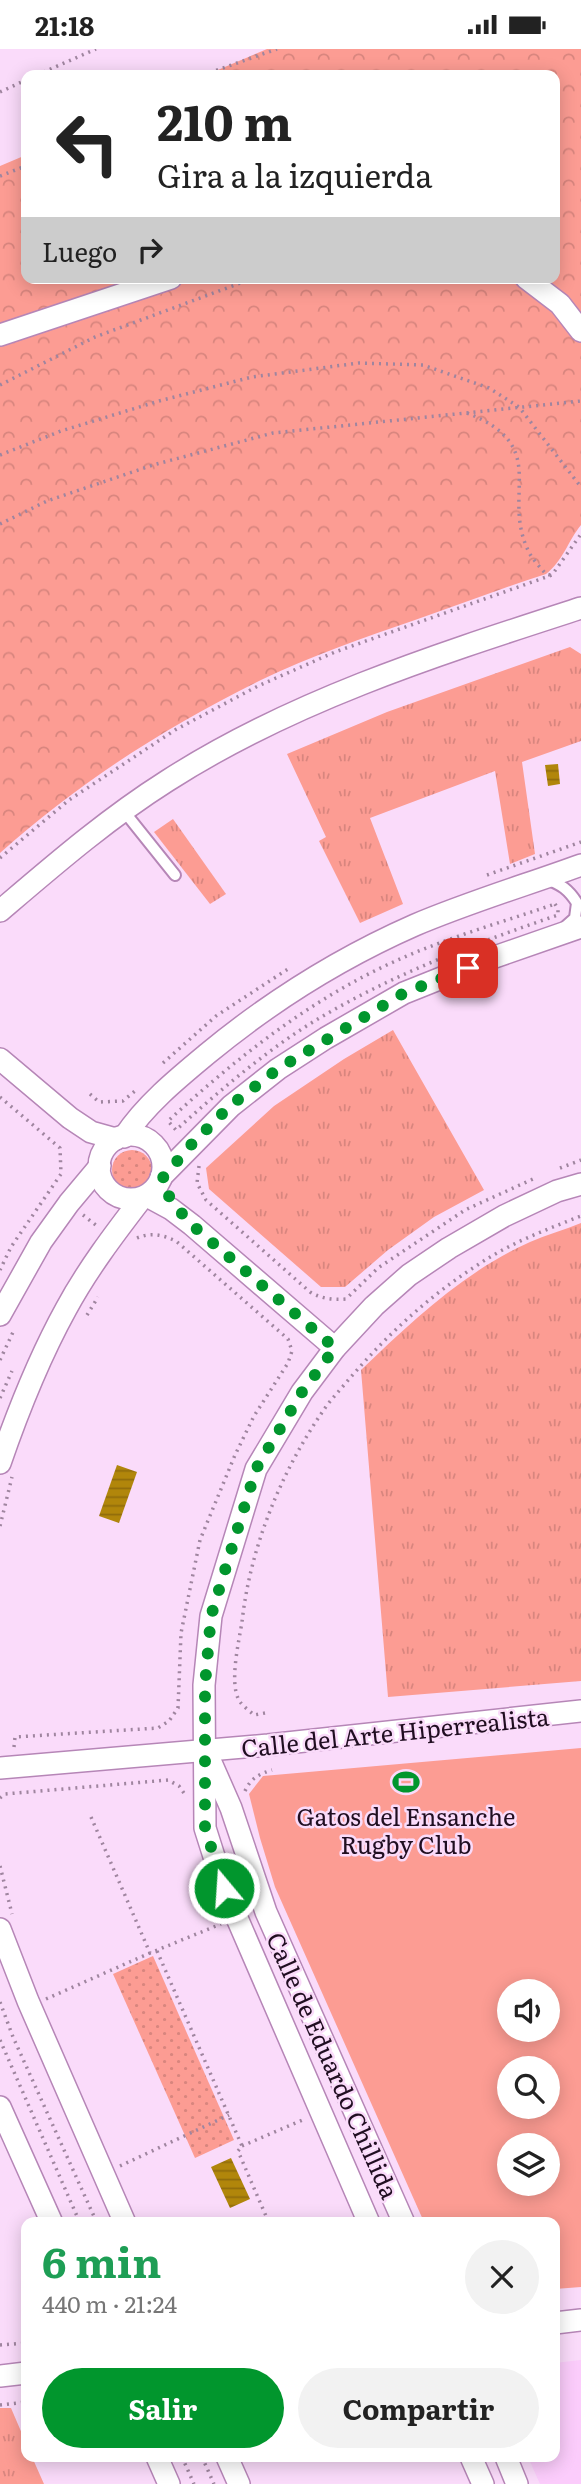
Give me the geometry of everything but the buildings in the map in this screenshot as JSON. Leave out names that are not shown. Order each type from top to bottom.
[{"type":"street","points":[[0,335],[153,284]]},
{"type":"street","points":[[534,284],[560,304],[581,331]]},
{"type":"street","points":[[0,911],[123,810],[202,760],[324,699],[581,608]]},
{"type":"street","points":[[0,1314],[41,1242],[100,1164],[106,1149],[192,1066],[285,996],[324,971],[416,925],[581,865]]},
{"type":"street","points":[[7,1468],[18,1411],[66,1309],[113,1236],[191,1144],[231,1105],[278,1069],[404,993],[581,926]]},
{"type":"street","points":[[0,1059],[70,1118],[91,1132],[120,1138],[135,1136],[154,1145],[162,1159],[153,1188],[127,1199],[114,1194],[105,1185],[91,1143],[70,1118]]},
{"type":"street","name":"Calle de Eduardo Chillida","points":[[366,2217],[224,1888],[205,1828],[205,1685],[211,1616],[256,1469],[302,1392],[335,1348],[374,1306],[409,1275],[439,1255],[504,1216],[557,1191],[581,1184]]},
{"type":"street","points":[[153,1188],[171,1209],[335,1348]]},
{"type":"street","name":"Calle del Arte Hiperrealista","points":[[0,1768],[268,1745],[581,1711]]},
{"type":"street","name":"Calle de Eduardo Chillida","points":[[206,1749],[231,1808],[266,1912],[401,2217]]},
{"type":"street","points":[[0,1929],[28,2001],[122,2217]]},
{"type":"street","points":[[0,2107],[49,2217]]},
{"type":"street","points":[[560,2322],[581,2320]]},
{"type":"street","points":[[0,2376],[21,2374]]},
{"type":"street","points":[[159,2462],[169,2484]]},
{"type":"street","points":[[228,2462],[239,2484]]},
{"type":"street","points":[[473,2462],[483,2484]]},
{"type":"street","points":[[508,2462],[517,2484]]},
{"type":"lane","points":[[123,810],[175,875]]},
{"type":"lane","points":[[545,879],[570,892],[577,903],[575,918],[556,935]]},
{"type":"path","points":[[48,70],[96,49]]},
{"type":"path","points":[[217,70],[278,49]]},
{"type":"path","points":[[0,92],[21,82]]},
{"type":"path","points":[[0,176],[21,168]]},
{"type":"path","points":[[0,385],[94,337],[238,284]]},
{"type":"path","points":[[0,455],[61,431],[159,401],[252,377],[359,363],[423,365],[489,388],[519,407],[581,487]]},
{"type":"path","points":[[0,524],[47,501],[153,465],[273,433],[581,401]]},
{"type":"path","points":[[465,412],[489,421],[508,439],[519,461],[520,520],[527,548],[546,574],[552,575]]},
{"type":"path","points":[[0,858],[69,800],[174,730],[258,685],[365,640],[552,575],[581,534]]},
{"type":"path","points":[[568,846],[581,842]]},
{"type":"path","points":[[90,1094],[99,1102],[123,1101],[138,1088]]},
{"type":"path","points":[[0,1097],[60,1148],[61,1174],[11,1247],[0,1270]]},
{"type":"path","points":[[168,1121],[191,1144],[198,1168],[197,1183],[206,1200],[310,1292],[335,1300],[346,1299],[355,1291]]},
{"type":"path","points":[[84,1214],[97,1224]]},
{"type":"path","points":[[265,1713],[254,1715],[239,1700],[234,1687],[243,1608],[253,1560],[273,1508],[300,1450],[324,1409],[373,1352],[422,1305],[476,1266],[511,1245],[581,1216]]},
{"type":"path","points":[[13,1748],[15,1737],[158,1728],[169,1721],[178,1708],[181,1633],[200,1540],[235,1455],[254,1416],[288,1363],[292,1351],[288,1339],[176,1241],[162,1235],[136,1238]]},
{"type":"path","points":[[86,1317],[98,1296]]},
{"type":"path","points":[[0,1526],[7,1468]]},
{"type":"path","points":[[243,1798],[253,1779],[272,1770]]},
{"type":"path","points":[[0,1798],[5,1794],[168,1780],[179,1786],[187,1798]]},
{"type":"path","points":[[91,1817],[150,1953]]},
{"type":"path","points":[[44,2000],[224,1923]]},
{"type":"path","points":[[157,1951],[242,2146]]},
{"type":"path","points":[[0,2002],[13,2037],[94,2217]]},
{"type":"path","points":[[0,2040],[77,2217]]},
{"type":"path","points":[[117,2167],[229,2115]]},
{"type":"path","points":[[266,2217],[238,2151],[242,2146],[309,2117]]},
{"type":"path","points":[[0,2345],[21,2343]]},
{"type":"path","points":[[0,2405],[21,2403]]},
{"type":"path","points":[[184,2462],[194,2484]]},
{"type":"path","points":[[204,2462],[214,2484]]},
{"type":"shaded area","points":[[558,764],[560,784],[548,786],[545,765]]},
{"type":"shaded area","points":[[117,1465],[137,1472],[119,1523],[99,1516]]},
{"type":"shaded area","points":[[231,2158],[250,2199],[230,2208],[211,2167]]},
{"type":"shaded area","points":[[581,2360],[581,2484],[540,2484],[530,2462],[560,2462],[560,2362]]},
{"type":"green space","points":[[267,49],[581,49],[581,525],[557,563],[546,574],[337,648],[280,671],[226,698],[124,757],[60,803],[0,853],[0,166],[21,157],[21,284],[560,284],[560,70],[218,70]]},
{"type":"green space","points":[[570,647],[581,654],[581,741],[522,762],[535,854],[510,864],[495,771],[370,818],[403,904],[360,923],[319,841],[326,837],[287,754],[387,712]]},
{"type":"green space","points":[[173,819],[226,894],[210,904],[154,832]]},
{"type":"green space","points":[[393,1030],[484,1190],[434,1217],[388,1250],[345,1287],[321,1287],[209,1189],[206,1168],[274,1106]]},
{"type":"green space","points":[[132,1150],[146,1156],[152,1170],[146,1184],[132,1190],[118,1184],[112,1170],[118,1156]]},
{"type":"green space","points":[[581,1223],[581,1681],[388,1697],[361,1370],[440,1299],[483,1267],[530,1242]]},
{"type":"green space","points":[[581,1748],[581,2287],[560,2289],[560,2217],[422,2217],[275,1887],[249,1794],[263,1776]]},
{"type":"green space","points":[[153,1956],[234,2140],[195,2158],[113,1974]]},
{"type":"green space","points":[[0,2408],[11,2408],[21,2431],[21,2462],[34,2462],[44,2484],[0,2484]]},
{"type":"place","name":"Gatos del Ensanche Rugby Club","points":[[406,1782]]},
{"type":"route","points":[[224,1888],[205,1828],[205,1685],[211,1616],[256,1469],[302,1392],[335,1348],[192,1225],[172,1202],[161,1180],[231,1105],[278,1069],[404,993],[468,968]]}]
